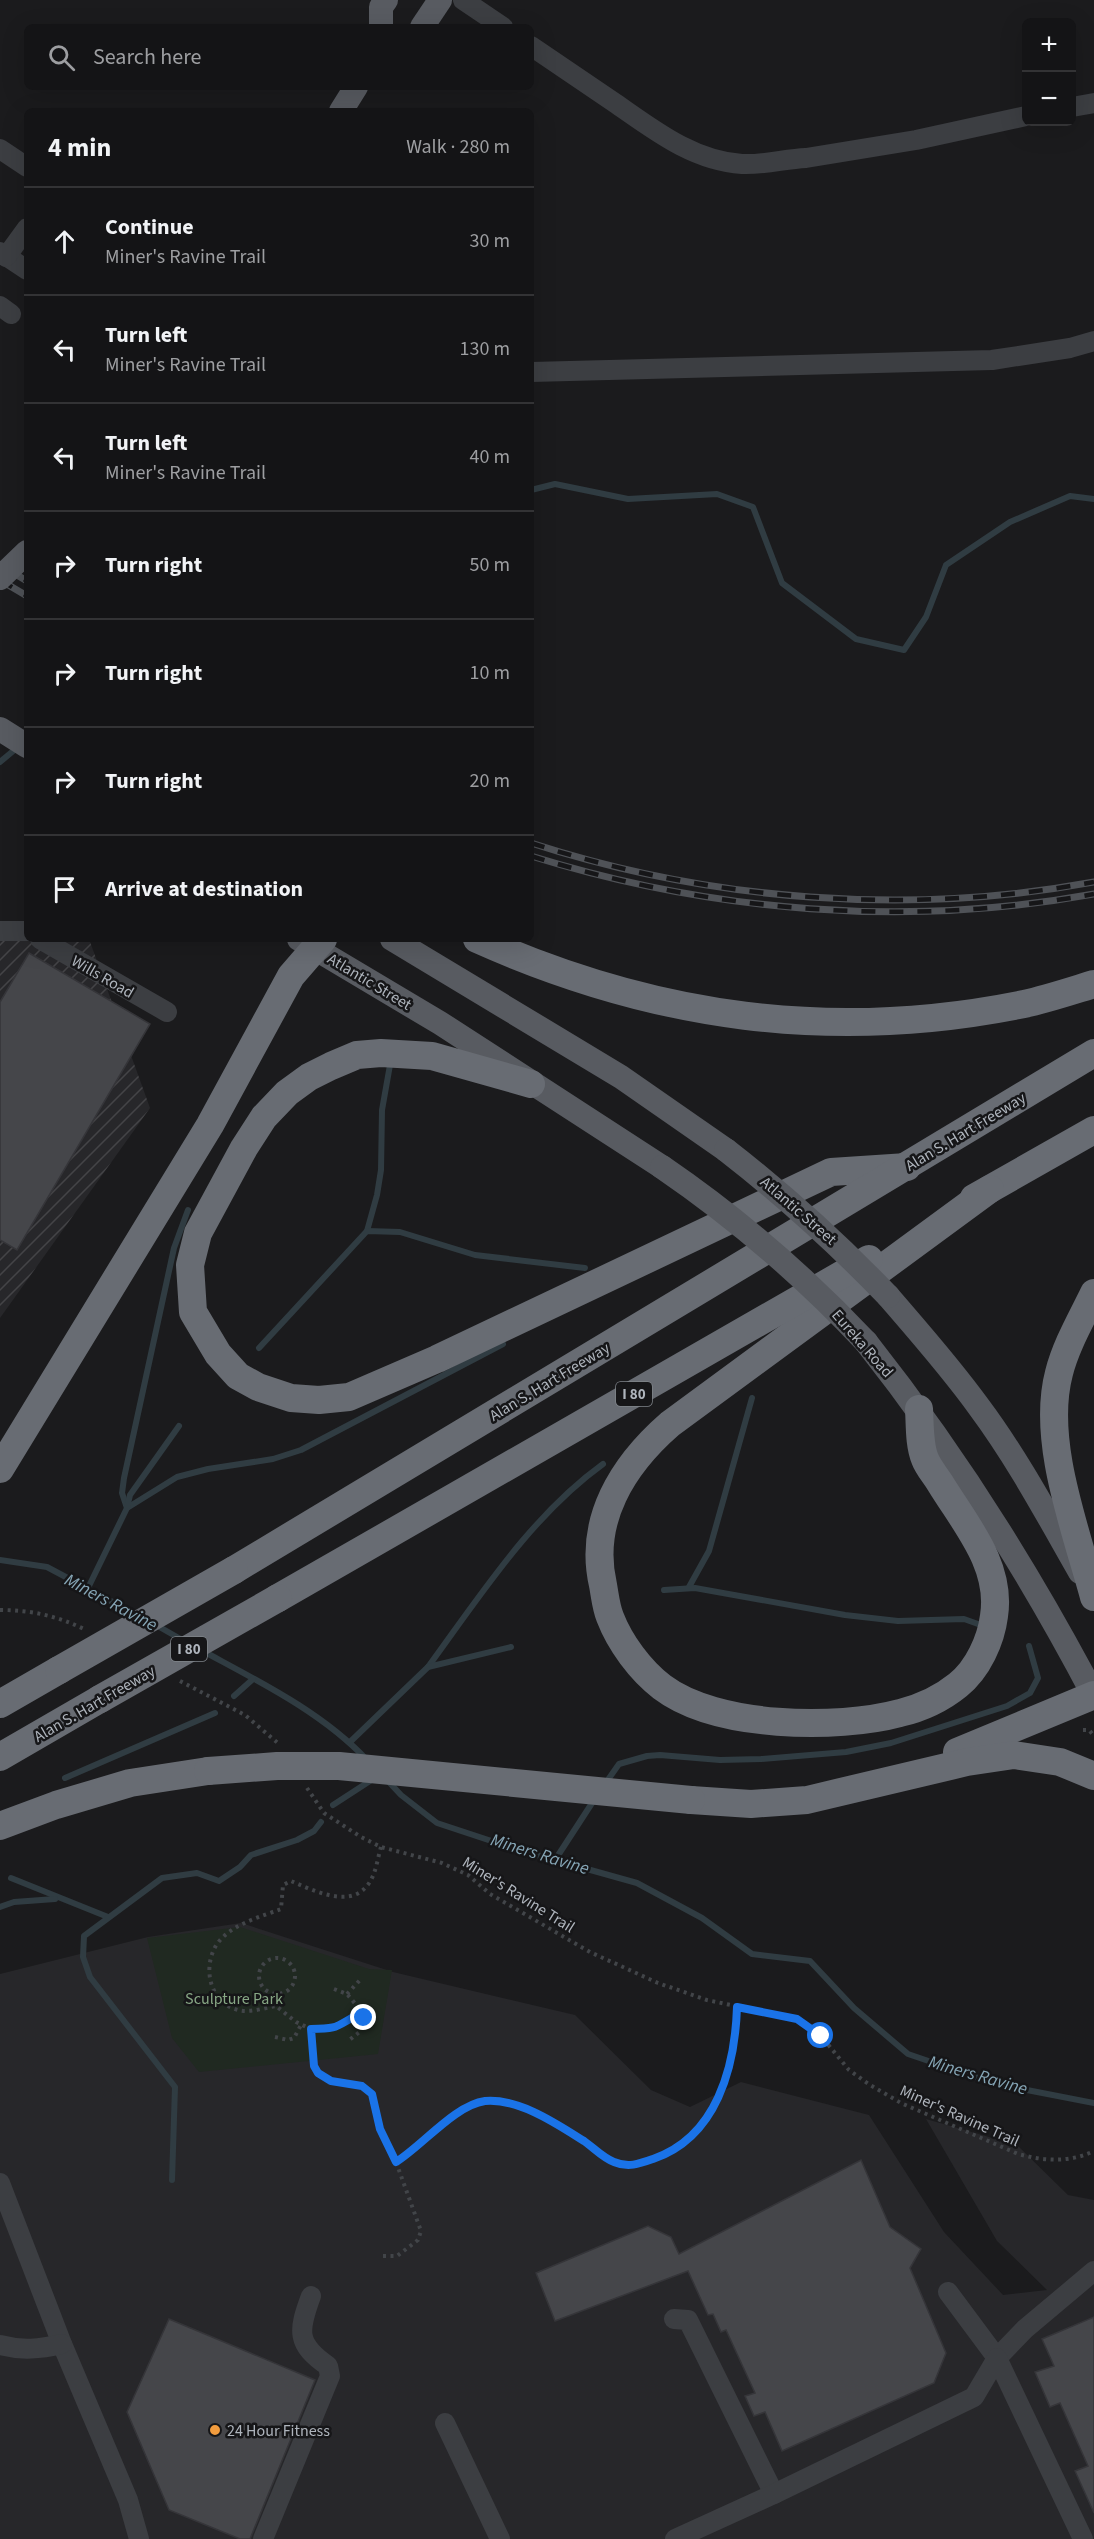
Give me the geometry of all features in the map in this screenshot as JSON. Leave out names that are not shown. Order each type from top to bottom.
[{"type":"highway","points":[[0,1469],[210,1125],[312,942]]},
{"type":"highway","points":[[484,942],[536,964],[623,993],[690,1008],[801,1022],[863,1023],[961,1015],[1026,1004],[1094,984]]},
{"type":"highway","points":[[531,1084],[432,1056],[381,1053],[357,1056],[331,1066],[309,1077],[287,1093],[264,1117],[244,1148],[198,1233],[190,1265],[193,1312],[218,1354],[238,1376],[258,1387],[291,1398],[320,1400],[349,1397],[437,1359],[831,1172],[907,1167]]},
{"type":"highway","name":"Alan S. Hart Freeway","points":[[0,1704],[234,1570],[1094,1053]]},
{"type":"highway","name":"Alan S. Hart Freeway","points":[[0,1757],[1094,1130]]},
{"type":"highway","points":[[919,1409],[924,1458],[988,1559],[993,1579],[995,1615],[991,1633],[983,1652],[961,1683],[928,1703],[901,1713],[870,1718],[809,1722],[755,1719],[709,1711],[687,1702],[663,1687],[648,1674],[621,1638],[610,1616],[600,1570],[600,1545],[604,1517],[614,1492],[629,1466],[647,1444],[670,1424],[990,1189]]},
{"type":"highway","points":[[1094,1293],[1059,1373],[1055,1437],[1063,1484],[1094,1597]]},
{"type":"highway","points":[[878,1784],[1094,1695]]},
{"type":"highway","points":[[0,1826],[56,1805],[130,1783],[208,1771],[277,1766],[339,1766],[751,1804],[807,1800],[967,1762],[1014,1755],[1060,1762],[1094,1776]]},
{"type":"main road","points":[[381,24],[381,7],[386,0]]},
{"type":"main road","points":[[424,24],[440,0]]},
{"type":"main road","points":[[343,108],[354,90]]},
{"type":"main road","points":[[0,578],[24,555]]},
{"type":"main road","points":[[0,729],[24,744]]},
{"type":"main road","name":"Atlantic Street","points":[[312,942],[531,1084]]},
{"type":"main road","name":"Atlantic Street","points":[[397,942],[660,1102],[769,1183],[843,1250],[934,1349],[980,1408],[1094,1597]]},
{"type":"main road","name":"Eureka Road","points":[[531,1084],[663,1167],[752,1232],[794,1269],[866,1342],[919,1409],[1011,1549],[1094,1695]]},
{"type":"street","points":[[463,0],[499,24]]},
{"type":"street","points":[[534,48],[670,140],[708,158],[741,164],[765,164],[883,146],[1022,117]]},
{"type":"street","points":[[1076,106],[1094,103]]},
{"type":"street","points":[[0,149],[24,165]]},
{"type":"street","points":[[24,231],[3,255],[24,268]]},
{"type":"street","points":[[534,372],[992,360],[1070,348],[1094,341]]},
{"type":"street","points":[[2,936],[24,932]]},
{"type":"street","name":"Wills Road","points":[[45,942],[166,1012]]},
{"type":"street","points":[[0,2183],[62,2344],[128,2500],[139,2539]]},
{"type":"street","points":[[676,2539],[974,2397],[997,2358],[1025,2330],[1094,2271]]},
{"type":"street","points":[[948,2292],[997,2358],[1083,2539]]},
{"type":"street","points":[[263,2539],[330,2376],[328,2366],[309,2353],[302,2338],[303,2317],[311,2296]]},
{"type":"street","points":[[674,2319],[688,2320],[774,2494]]},
{"type":"street","points":[[0,2345],[15,2349],[35,2350],[62,2344]]},
{"type":"street","points":[[445,2422],[501,2539]]},
{"type":"path","points":[[0,1610],[45,1614],[70,1622],[90,1633]]},
{"type":"path","points":[[173,1677],[245,1715],[267,1732],[283,1750]]},
{"type":"path","points":[[1083,1730],[1089,1730],[1094,1736]]},
{"type":"path","name":"Miner's Ravine Trail","points":[[303,1783],[319,1808],[330,1818],[381,1847],[442,1863],[468,1875],[490,1894],[580,1946],[658,1983],[707,2000],[797,2019],[821,2036],[849,2070],[901,2103],[1018,2154],[1037,2159],[1062,2160],[1094,2151]]},
{"type":"path","points":[[364,2018],[357,2015],[343,2025],[329,2029],[311,2029],[301,2025],[276,2006],[239,2010],[225,2004],[209,1981],[208,1969],[217,1944],[235,1929],[281,1909],[283,1885],[291,1881],[324,1895],[354,1896],[366,1888],[373,1876],[381,1847]]},
{"type":"path","points":[[280,1958],[290,1963],[295,1980],[289,1990],[277,1994],[266,1990],[259,1975],[268,1960],[280,1958]]},
{"type":"path","points":[[347,1994],[360,1980]]},
{"type":"path","points":[[334,1989],[347,1994],[361,2008],[364,2018],[362,2030],[348,2041]]},
{"type":"path","points":[[276,2006],[277,1994]]},
{"type":"path","points":[[396,2162],[412,2152],[465,2107],[488,2101],[517,2105],[585,2142],[612,2162],[630,2166],[664,2156],[705,2124],[721,2094],[736,2041],[737,2007]]},
{"type":"path","points":[[275,2037],[288,2040],[294,2038],[301,2025]]},
{"type":"path","points":[[311,2029],[315,2069],[323,2078],[356,2084],[372,2094],[380,2129],[396,2162],[421,2230],[418,2240],[398,2256],[383,2256]]},
{"type":"shaded area","points":[[24,921],[24,942],[90,942],[150,1108],[0,1318],[0,925]]},
{"type":"shaded area","points":[[241,1923],[393,1972],[575,2015],[651,2090],[690,2107],[741,2082],[869,2115],[944,2232],[1003,2295],[1047,2290],[997,2241],[926,2119],[1017,2145],[1068,2195],[1094,2200],[1094,2539],[0,2539],[0,1974],[148,1937]]},
{"type":"green space","name":"Sculpture Park","points":[[240,1927],[369,1969],[392,1970],[378,2054],[199,2072],[172,2038],[147,1938]]},
{"type":"building","points":[[29,953],[150,1024],[17,1250],[0,1240],[0,1002]]},
{"type":"building","points":[[861,2160],[890,2227],[921,2249],[910,2268],[946,2353],[934,2383],[782,2451],[765,2412],[754,2416],[745,2396],[755,2393],[726,2330],[721,2332],[713,2314],[708,2315],[688,2271],[555,2321],[536,2273],[648,2226],[671,2237],[679,2254]]},
{"type":"building","points":[[1094,2317],[1094,2513],[1075,2471],[1088,2466],[1060,2403],[1050,2407],[1035,2372],[1054,2366],[1042,2339]]},
{"type":"building","name":"24 Hour Fitness","points":[[169,2319],[315,2380],[250,2539],[240,2539],[169,2510],[127,2412]]},
{"type":"waterway","points":[[534,489],[555,484],[628,499],[717,494],[753,507],[782,583],[856,639],[904,650],[926,617],[946,565],[1010,522],[1070,496],[1094,499]]},
{"type":"waterway","points":[[0,762],[18,747]]},
{"type":"waterway","points":[[367,1231],[381,1170],[382,1110],[390,1065]]},
{"type":"waterway","points":[[188,1210],[174,1248],[124,1478],[122,1493],[127,1508],[177,1477],[208,1469],[273,1459],[301,1450],[503,1344]]},
{"type":"waterway","points":[[259,1348],[367,1231],[400,1232],[475,1255],[585,1268]]},
{"type":"waterway","points":[[689,1587],[709,1551],[752,1398]]},
{"type":"waterway","points":[[88,1588],[127,1508],[130,1495],[179,1426]]},
{"type":"waterway","points":[[428,1667],[487,1585],[530,1532],[577,1485],[603,1464]]},
{"type":"waterway","name":"Miners Ravine","points":[[0,1560],[47,1567],[137,1615]]},
{"type":"waterway","points":[[664,1590],[695,1588],[845,1615],[898,1621],[964,1619],[978,1624]]},
{"type":"waterway","name":"Miners Ravine","points":[[156,1625],[184,1641]]},
{"type":"waterway","points":[[605,1784],[619,1764],[647,1756],[720,1760],[846,1752],[891,1743],[1007,1706],[1030,1693],[1038,1678],[1029,1646]]},
{"type":"waterway","points":[[350,1742],[428,1667],[511,1647]]},
{"type":"waterway","name":"Miners Ravine","points":[[201,1650],[310,1712],[367,1760]]},
{"type":"waterway","points":[[234,1696],[253,1679]]},
{"type":"waterway","points":[[65,1778],[215,1713]]},
{"type":"waterway","points":[[333,1805],[373,1779]]},
{"type":"waterway","name":"Miners Ravine","points":[[387,1780],[401,1795],[437,1823],[519,1850],[637,1883],[702,1918],[752,1954],[810,1961],[854,2008],[908,2054],[996,2084],[1094,2103]]},
{"type":"waterway","points":[[555,1860],[594,1800]]},
{"type":"waterway","points":[[172,2180],[175,2087],[90,1977],[83,1957],[84,1936],[162,1878],[197,1873],[219,1881],[240,1867],[251,1855],[297,1840],[314,1831],[321,1822]]},
{"type":"waterway","points":[[11,1878],[108,1917]]},
{"type":"waterway","points":[[0,1907],[14,1902],[55,1899]]},
{"type":"railway","points":[[0,565],[24,579]]},
{"type":"railway","points":[[0,580],[24,594]]},
{"type":"railway","points":[[534,844],[599,863],[668,878],[739,890],[810,897],[882,900],[953,898],[1024,892],[1094,882]]},
{"type":"railway","points":[[534,857],[599,875],[669,890],[739,902],[810,909],[881,912],[953,910],[1024,904],[1094,894]]},
{"type":"place","name":"24 Hour Fitness","points":[[215,2430]]},
{"type":"route","points":[[364,2018],[357,2015],[343,2025],[329,2029],[311,2029],[314,2066],[323,2078],[356,2084],[372,2094],[380,2129],[396,2162],[412,2152],[465,2107],[477,2102],[488,2101],[517,2105],[585,2142],[612,2162],[630,2166],[649,2161],[664,2156],[705,2124],[721,2094],[736,2041],[737,2007],[783,2014],[797,2019],[821,2036]]}]
